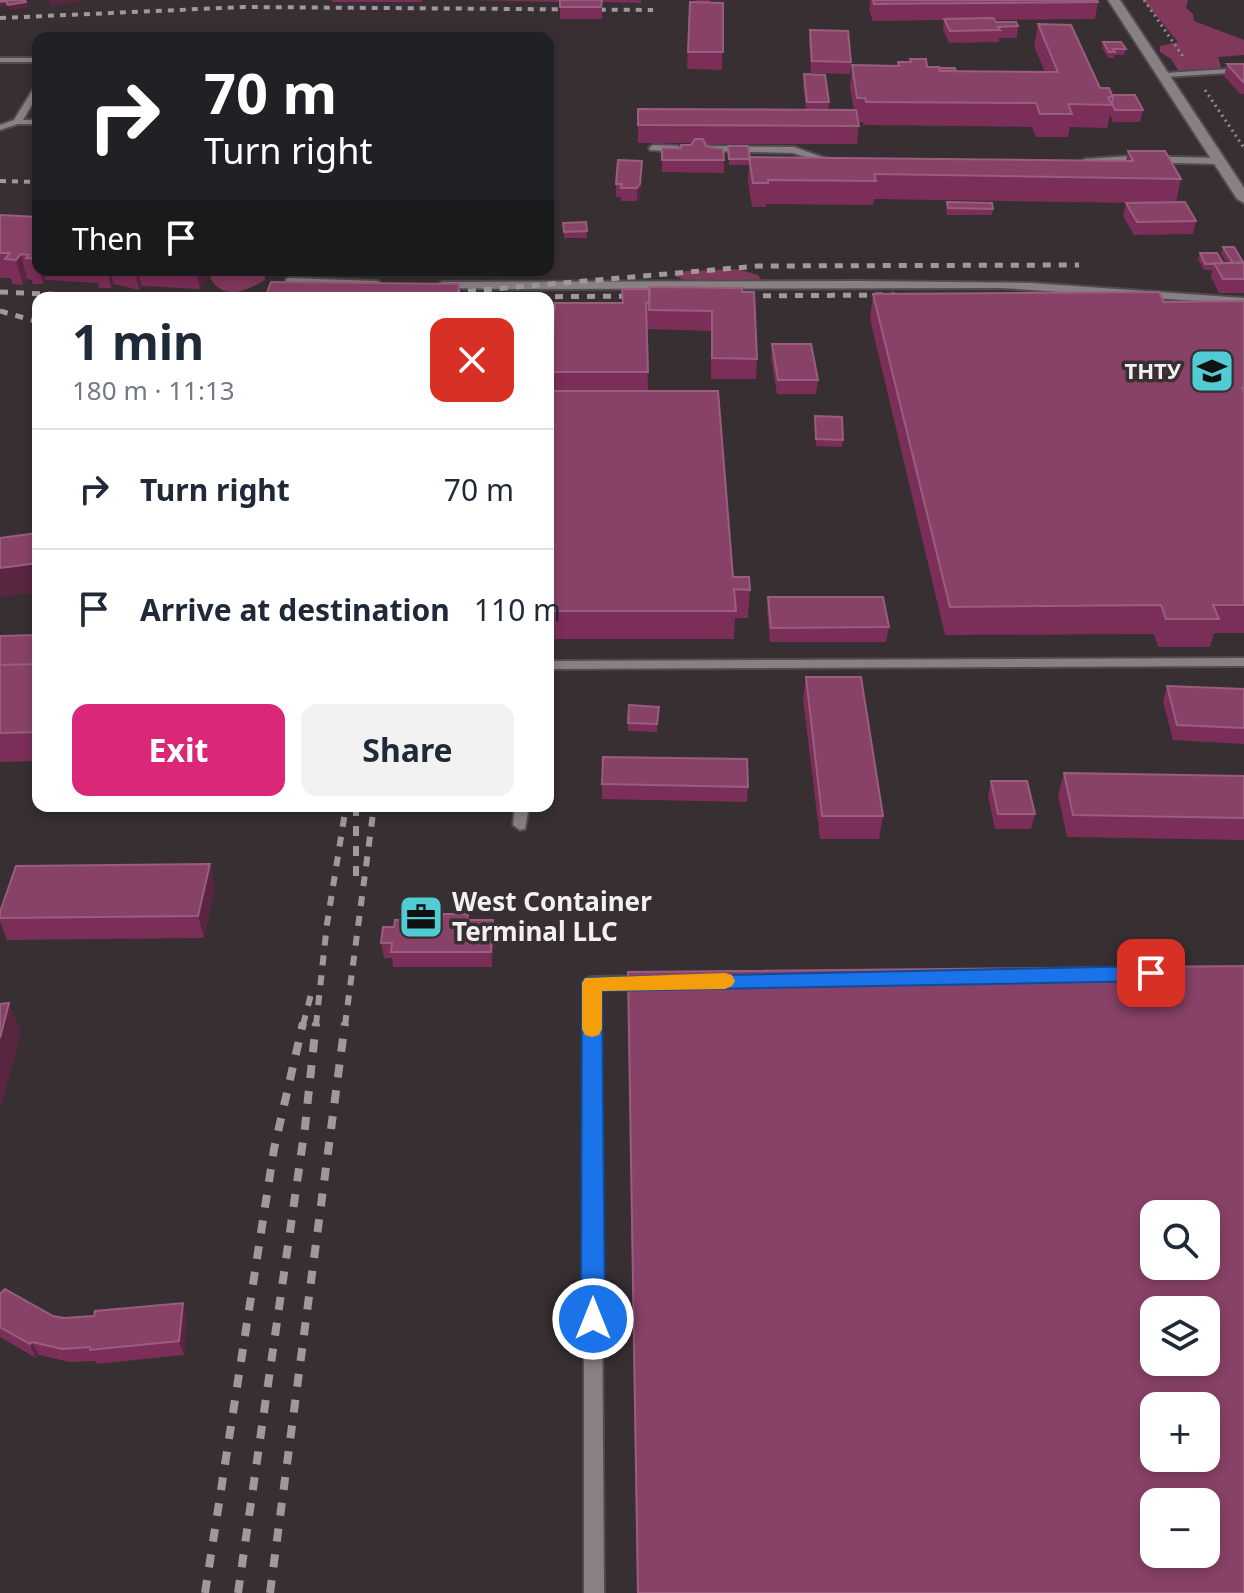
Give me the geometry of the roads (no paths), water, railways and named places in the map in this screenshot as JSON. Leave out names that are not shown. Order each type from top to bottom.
[{"type":"street","points":[[1114,0],[1244,199]]},
{"type":"lane","points":[[0,60],[32,60]]},
{"type":"lane","points":[[1165,75],[1244,70]]},
{"type":"lane","points":[[17,122],[32,98]]},
{"type":"lane","points":[[0,128],[17,122],[32,122]]},
{"type":"lane","points":[[653,148],[685,149]]},
{"type":"lane","points":[[700,149],[794,150],[835,163],[850,163]]},
{"type":"lane","points":[[1076,162],[1130,159],[1220,161]]},
{"type":"lane","points":[[289,281],[395,284]]},
{"type":"lane","points":[[424,285],[622,288],[1002,285],[1119,289],[1244,301]]},
{"type":"lane","points":[[554,665],[1244,662]]},
{"type":"lane","points":[[520,825],[521,812]]},
{"type":"lane","points":[[594,1593],[592,983],[655,982]]},
{"type":"railway","points":[[0,18],[244,7],[653,10]]},
{"type":"railway","points":[[0,181],[32,182]]},
{"type":"railway","points":[[459,292],[758,266],[1079,265]]},
{"type":"railway","points":[[0,292],[32,293]]},
{"type":"railway","points":[[731,296],[895,295]]},
{"type":"railway","points":[[554,297],[643,296]]},
{"type":"railway","points":[[0,311],[32,320]]},
{"type":"railway","points":[[554,324],[575,316]]},
{"type":"railway","points":[[316,1025],[327,924],[345,812]]},
{"type":"railway","points":[[356,812],[356,882]]},
{"type":"railway","points":[[345,1025],[373,812]]},
{"type":"railway","points":[[303,1025],[311,994]]},
{"type":"railway","points":[[205,1593],[274,1149],[303,1023]]},
{"type":"railway","points":[[238,1593],[305,1127],[316,1023]]},
{"type":"railway","points":[[270,1593],[345,1023]]},
{"type":"place","name":"ТНТУ","points":[[1212,371]]},
{"type":"place","name":"West Container Terminal LLC","points":[[421,917]]}]
